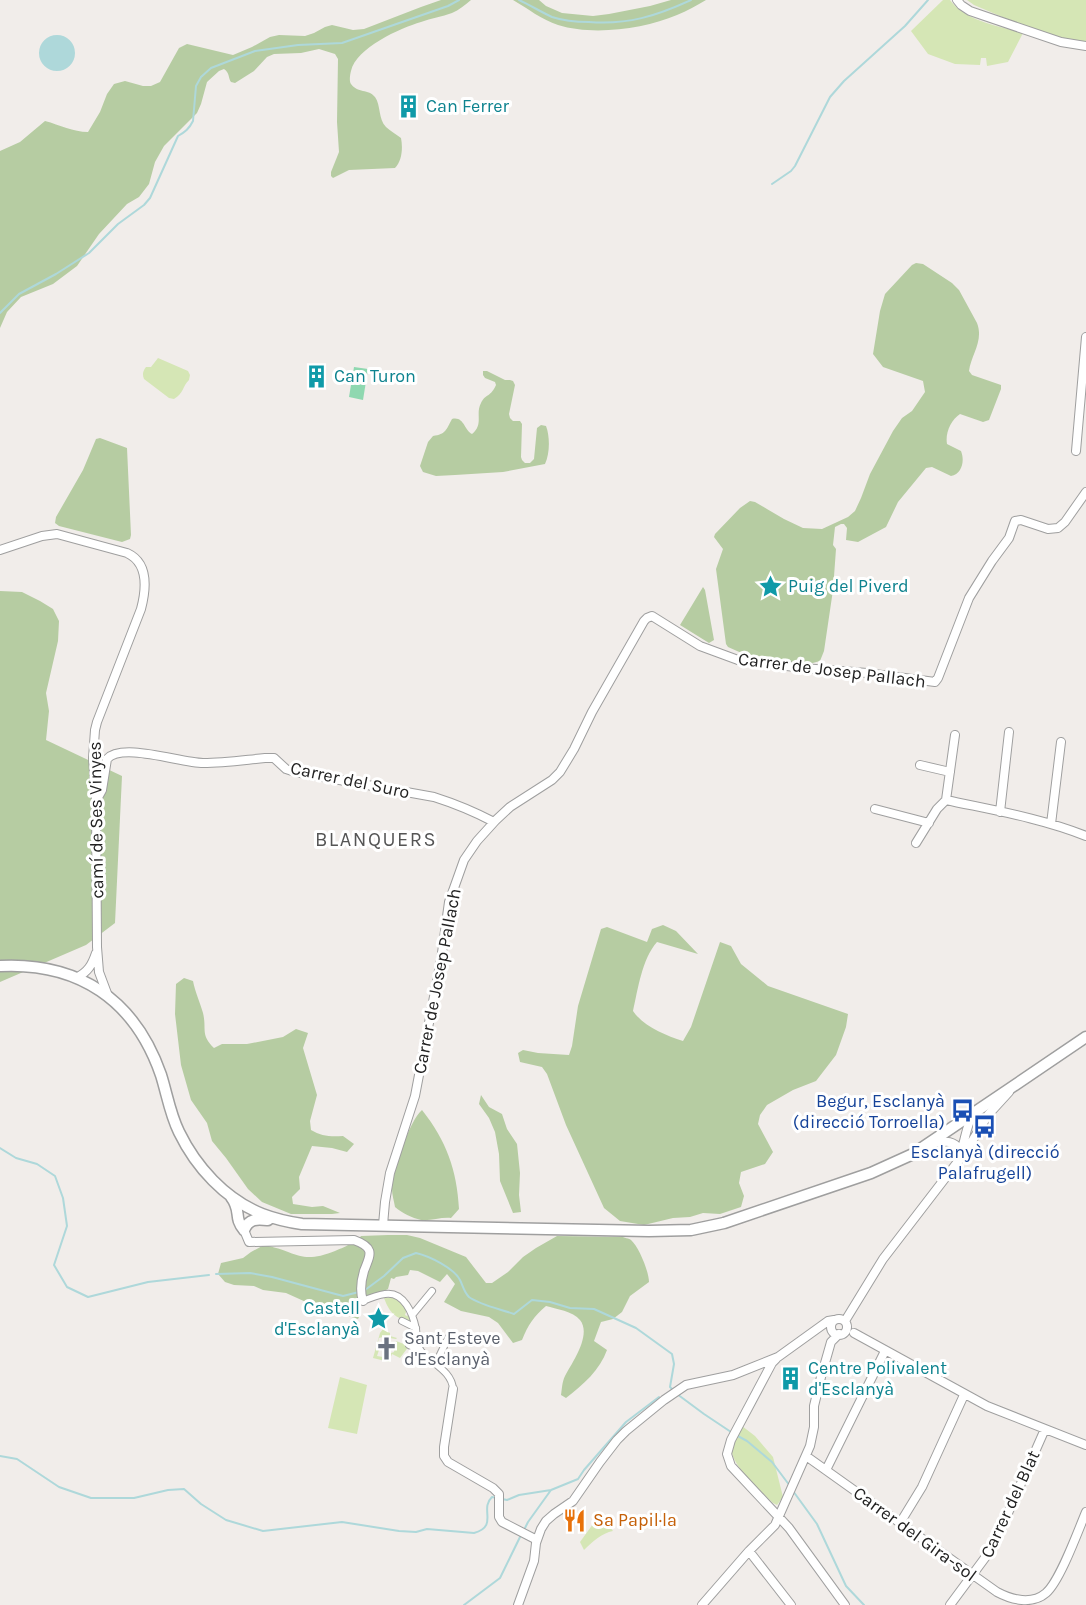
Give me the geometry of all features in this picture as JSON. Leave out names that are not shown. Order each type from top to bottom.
[{"type":"street","points":[[957,0],[970,11],[1061,42],[1086,46]]},
{"type":"street","points":[[1076,451],[1086,336]]},
{"type":"street","name":"Carrer de Josep Pallach","points":[[383,1225],[390,1173],[417,1086],[441,960],[449,902],[464,860],[477,841],[510,807],[552,780],[560,772],[644,621],[652,616],[700,646],[738,660],[935,682],[969,598],[1009,538],[1015,521],[1021,520],[1048,529],[1058,528],[1065,522],[1086,492]]},
{"type":"street","name":"camí de Ses Vinyes","points":[[0,550],[42,536],[57,534],[127,553],[143,570],[145,580],[141,609],[95,730],[93,758],[99,972],[108,996]]},
{"type":"street","points":[[1000,812],[1009,732]]},
{"type":"street","points":[[916,843],[946,800],[955,735]]},
{"type":"street","points":[[1051,824],[1061,742]]},
{"type":"street","name":"Carrer del Suro","points":[[96,801],[102,790],[109,756],[129,752],[202,763],[265,758],[274,759],[286,769],[295,772],[435,797],[494,822]]},
{"type":"street","points":[[920,765],[950,772]]},
{"type":"street","points":[[946,800],[1051,824],[1086,836]]},
{"type":"street","points":[[875,809],[929,823]]},
{"type":"street","name":"camí de Ses Vinyes","points":[[76,978],[92,965],[98,947]]},
{"type":"street","points":[[0,966],[42,968],[66,974],[89,983],[108,996],[128,1014],[149,1047],[175,1124],[202,1169],[237,1205],[238,1220],[267,1216],[285,1221]]},
{"type":"street","points":[[247,1217],[327,1226],[383,1225],[649,1231],[691,1230],[724,1223],[871,1173],[913,1155],[1086,1037]]},
{"type":"street","points":[[854,1333],[835,1333],[831,1329],[832,1323],[841,1321],[856,1302],[884,1259],[966,1151],[988,1115],[1017,1083]]},
{"type":"street","points":[[957,1162],[963,1148],[968,1124],[978,1109]]},
{"type":"street","points":[[954,1126],[965,1123],[970,1125],[976,1133]]},
{"type":"street","points":[[926,1145],[940,1142],[954,1143],[958,1147],[957,1162]]},
{"type":"street","points":[[224,1190],[247,1217],[249,1242],[354,1240],[366,1246],[370,1256],[363,1274],[362,1295],[387,1293],[402,1300],[407,1317],[416,1328],[417,1344],[453,1382],[444,1456],[448,1462],[493,1488],[500,1499],[499,1517],[502,1522],[537,1540]]},
{"type":"street","points":[[407,1317],[432,1291]]},
{"type":"street","points":[[407,1317],[416,1328]]},
{"type":"street","points":[[844,1605],[789,1528],[731,1466],[727,1454],[731,1439],[772,1363],[828,1321],[841,1321],[854,1333],[964,1395],[1086,1445]]},
{"type":"street","points":[[703,1605],[749,1551],[775,1525],[812,1438],[814,1406],[831,1342],[847,1328],[841,1321]]},
{"type":"street","points":[[436,1364],[448,1338]]},
{"type":"street","points":[[409,1346],[421,1350]]},
{"type":"street","points":[[826,1470],[885,1351]]},
{"type":"street","points":[[519,1605],[534,1561],[541,1529],[546,1521],[573,1501],[617,1440],[639,1420],[686,1385],[734,1375],[778,1357]]},
{"type":"street","points":[[752,1368],[763,1367],[766,1370],[766,1376]]},
{"type":"street","points":[[900,1523],[922,1487],[964,1395]]},
{"type":"street","name":"Carrer del Blat","points":[[950,1605],[993,1547],[1045,1429]]},
{"type":"street","name":"Carrer del Gira-sol","points":[[806,1456],[1007,1598],[1027,1600],[1045,1594],[1058,1575],[1086,1512]]},
{"type":"street","points":[[749,1551],[791,1605]]},
{"type":"green space","points":[[441,0],[471,0],[452,13],[412,25],[380,40],[361,54],[351,71],[351,84],[356,89],[375,97],[383,124],[401,138],[401,154],[395,168],[349,170],[333,178],[331,176],[339,152],[338,59],[335,54],[319,49],[301,53],[274,54],[235,83],[231,82],[224,69],[219,71],[207,82],[197,113],[164,146],[155,162],[149,184],[139,197],[127,204],[99,234],[77,266],[53,284],[21,297],[7,312],[0,328],[0,151],[20,142],[45,121],[72,130],[88,132],[114,84],[125,81],[151,86],[160,82],[179,48],[187,44],[233,55],[279,35],[305,36],[332,25],[353,30],[364,29]]},
{"type":"green space","points":[[513,0],[539,0],[562,13],[593,16],[671,0],[706,0],[684,12],[649,24],[618,29],[587,30],[552,23]]},
{"type":"green space","points":[[943,0],[950,0],[956,7],[973,18],[1023,33],[1008,62],[987,66],[986,58],[981,58],[980,65],[955,64],[928,54],[911,31]]},
{"type":"green space","points":[[967,0],[1086,0],[1086,44],[1029,28]]},
{"type":"green space","points":[[916,263],[923,264],[952,283],[959,290],[977,323],[978,342],[969,371],[972,375],[1001,385],[989,420],[983,422],[960,414],[954,420],[949,427],[947,444],[961,451],[960,470],[951,476],[932,467],[926,468],[898,502],[886,527],[858,542],[846,540],[847,528],[844,524],[835,527],[833,590],[824,651],[820,661],[809,664],[755,659],[728,647],[716,569],[723,549],[714,537],[715,534],[750,501],[803,528],[822,529],[848,517],[855,511],[870,474],[893,431],[902,418],[912,411],[925,392],[923,381],[883,367],[873,354],[885,294]]},
{"type":"green space","points":[[158,358],[188,371],[190,375],[181,392],[174,399],[169,398],[144,379],[145,368],[151,367]]},
{"type":"green space","points":[[354,367],[368,369],[363,400],[349,397]]},
{"type":"green space","points":[[483,371],[513,381],[515,385],[509,414],[513,421],[520,421],[522,424],[521,457],[525,463],[530,463],[534,459],[537,428],[541,425],[546,426],[549,445],[545,464],[503,472],[436,476],[423,472],[420,466],[428,442],[433,436],[445,431],[452,419],[461,421],[472,434],[476,430],[479,423],[479,407],[496,385],[495,382],[485,378]]},
{"type":"green space","points":[[100,438],[127,448],[131,535],[130,539],[122,542],[55,523],[56,517],[83,470],[96,439]]},
{"type":"green space","points":[[703,587],[714,640],[709,643],[680,625]]},
{"type":"green space","points":[[0,591],[22,592],[40,601],[53,609],[59,621],[58,641],[46,693],[49,711],[46,740],[122,776],[115,923],[86,945],[0,982]]},
{"type":"green space","points":[[663,925],[676,931],[698,954],[657,942],[648,957],[641,975],[633,1011],[643,1022],[662,1033],[683,1041],[691,1027],[720,942],[731,946],[741,964],[768,986],[848,1014],[836,1055],[816,1081],[793,1090],[767,1105],[760,1115],[758,1124],[773,1152],[765,1164],[741,1172],[739,1183],[744,1196],[741,1207],[720,1214],[703,1213],[644,1225],[620,1221],[604,1208],[566,1125],[547,1074],[542,1067],[520,1062],[518,1053],[523,1050],[569,1055],[578,1006],[601,929],[607,927],[647,942],[652,929]]},
{"type":"green space","points":[[184,978],[193,981],[203,1013],[205,1035],[214,1048],[222,1044],[247,1044],[283,1037],[296,1029],[308,1033],[303,1048],[317,1095],[310,1121],[311,1130],[326,1136],[343,1136],[354,1144],[347,1152],[312,1146],[299,1177],[300,1189],[292,1197],[293,1204],[323,1206],[340,1213],[291,1214],[262,1202],[248,1189],[212,1141],[207,1123],[191,1100],[181,1065],[175,1014],[176,984]]},
{"type":"green space","points":[[481,1095],[489,1107],[502,1114],[507,1129],[517,1144],[521,1212],[513,1213],[500,1181],[495,1132],[479,1104]]},
{"type":"green space","points":[[422,1110],[444,1144],[453,1168],[459,1209],[451,1218],[421,1220],[395,1207],[392,1189],[399,1159],[412,1124]]},
{"type":"green space","points":[[407,1235],[466,1257],[486,1283],[492,1283],[508,1272],[523,1257],[557,1236],[623,1237],[631,1240],[637,1248],[649,1282],[630,1296],[622,1312],[613,1319],[601,1322],[594,1341],[607,1350],[604,1357],[590,1377],[566,1398],[561,1395],[563,1381],[580,1349],[584,1333],[580,1320],[569,1312],[546,1306],[532,1321],[522,1340],[513,1343],[498,1323],[489,1317],[461,1311],[444,1302],[455,1284],[447,1274],[440,1282],[418,1271],[410,1270],[408,1275],[391,1278],[388,1289],[366,1298],[360,1304],[361,1313],[358,1319],[342,1314],[333,1308],[317,1307],[286,1293],[263,1290],[254,1286],[234,1285],[225,1282],[218,1274],[221,1263],[243,1258],[264,1245],[298,1256],[314,1257],[356,1242],[361,1236]]},
{"type":"green space","points":[[384,1298],[395,1298],[400,1301],[407,1309],[405,1315],[409,1314],[413,1322],[397,1317],[388,1308]]},
{"type":"green space","points":[[383,1329],[390,1333],[390,1336],[397,1338],[379,1338],[377,1356],[389,1358],[391,1353],[394,1352],[396,1341],[409,1346],[400,1358],[392,1354],[389,1362],[373,1358],[380,1333]]},
{"type":"green space","points":[[340,1377],[367,1385],[357,1434],[328,1428]]},
{"type":"green space","points":[[742,1426],[755,1436],[773,1457],[783,1497],[777,1505],[754,1485],[735,1461],[732,1447]]},
{"type":"green space","points":[[601,1516],[613,1531],[601,1536],[584,1550],[580,1542]]},
{"type":"water","points":[[57,35],[70,40],[75,53],[70,66],[57,71],[44,66],[39,53],[44,40]]},
{"type":"waterway","points":[[0,313],[19,294],[89,253],[118,224],[144,205],[150,198],[178,136],[187,130],[193,121],[196,86],[201,77],[211,68],[255,51],[298,45],[342,43],[448,6],[459,0]]},
{"type":"waterway","points":[[519,0],[557,18],[603,23],[642,18],[691,0]]},
{"type":"waterway","points":[[772,184],[795,166],[830,97],[844,81],[905,26],[928,0]]},
{"type":"waterway","points":[[0,1148],[16,1158],[37,1164],[55,1176],[63,1198],[67,1226],[54,1265],[67,1287],[88,1297],[148,1282],[209,1275]]},
{"type":"waterway","points":[[365,1290],[403,1258],[416,1253],[447,1267],[460,1280],[469,1297],[490,1307],[514,1314],[532,1300],[570,1308],[594,1309],[636,1328],[672,1354],[674,1364],[670,1387],[673,1390]]},
{"type":"waterway","points":[[216,1274],[250,1273],[343,1296],[359,1292]]},
{"type":"waterway","points":[[677,1394],[731,1432]]},
{"type":"waterway","points":[[0,1456],[17,1459],[59,1487],[91,1498],[134,1498],[168,1490],[184,1489],[201,1504],[226,1520],[263,1531],[342,1522],[399,1531],[416,1532],[427,1529],[474,1533],[486,1526],[487,1507],[492,1497],[507,1500],[519,1495],[551,1490],[578,1479],[626,1422],[659,1397]]},
{"type":"waterway","points":[[736,1435],[747,1441],[772,1462],[790,1486]]},
{"type":"waterway","points":[[524,1530],[551,1490]]},
{"type":"waterway","points":[[793,1491],[817,1524],[846,1586],[864,1605]]},
{"type":"waterway","points":[[464,1605],[500,1578],[521,1535]]},
{"type":"place","name":"Can Ferrer","points":[[408,106]]},
{"type":"place","name":"Can Turon","points":[[316,376]]},
{"type":"place","name":"Puig del Piverd","points":[[770,586]]},
{"type":"place","name":"Begur, Esclanyà (direcció Torroella)","points":[[963,1111]]},
{"type":"place","name":"Esclanyà (direcció Palafrugell)","points":[[985,1126]]},
{"type":"place","name":"Castell d'Esclanyà","points":[[378,1318]]},
{"type":"place","name":"Sant Esteve d'Esclanyà","points":[[386,1348]]},
{"type":"place","name":"Centre Polivalent d'Esclanyà","points":[[790,1378]]},
{"type":"place","name":"Sa Papil·la","points":[[575,1520]]},
{"type":"district","name":"BLANQUERS","points":[[376,839]]}]
